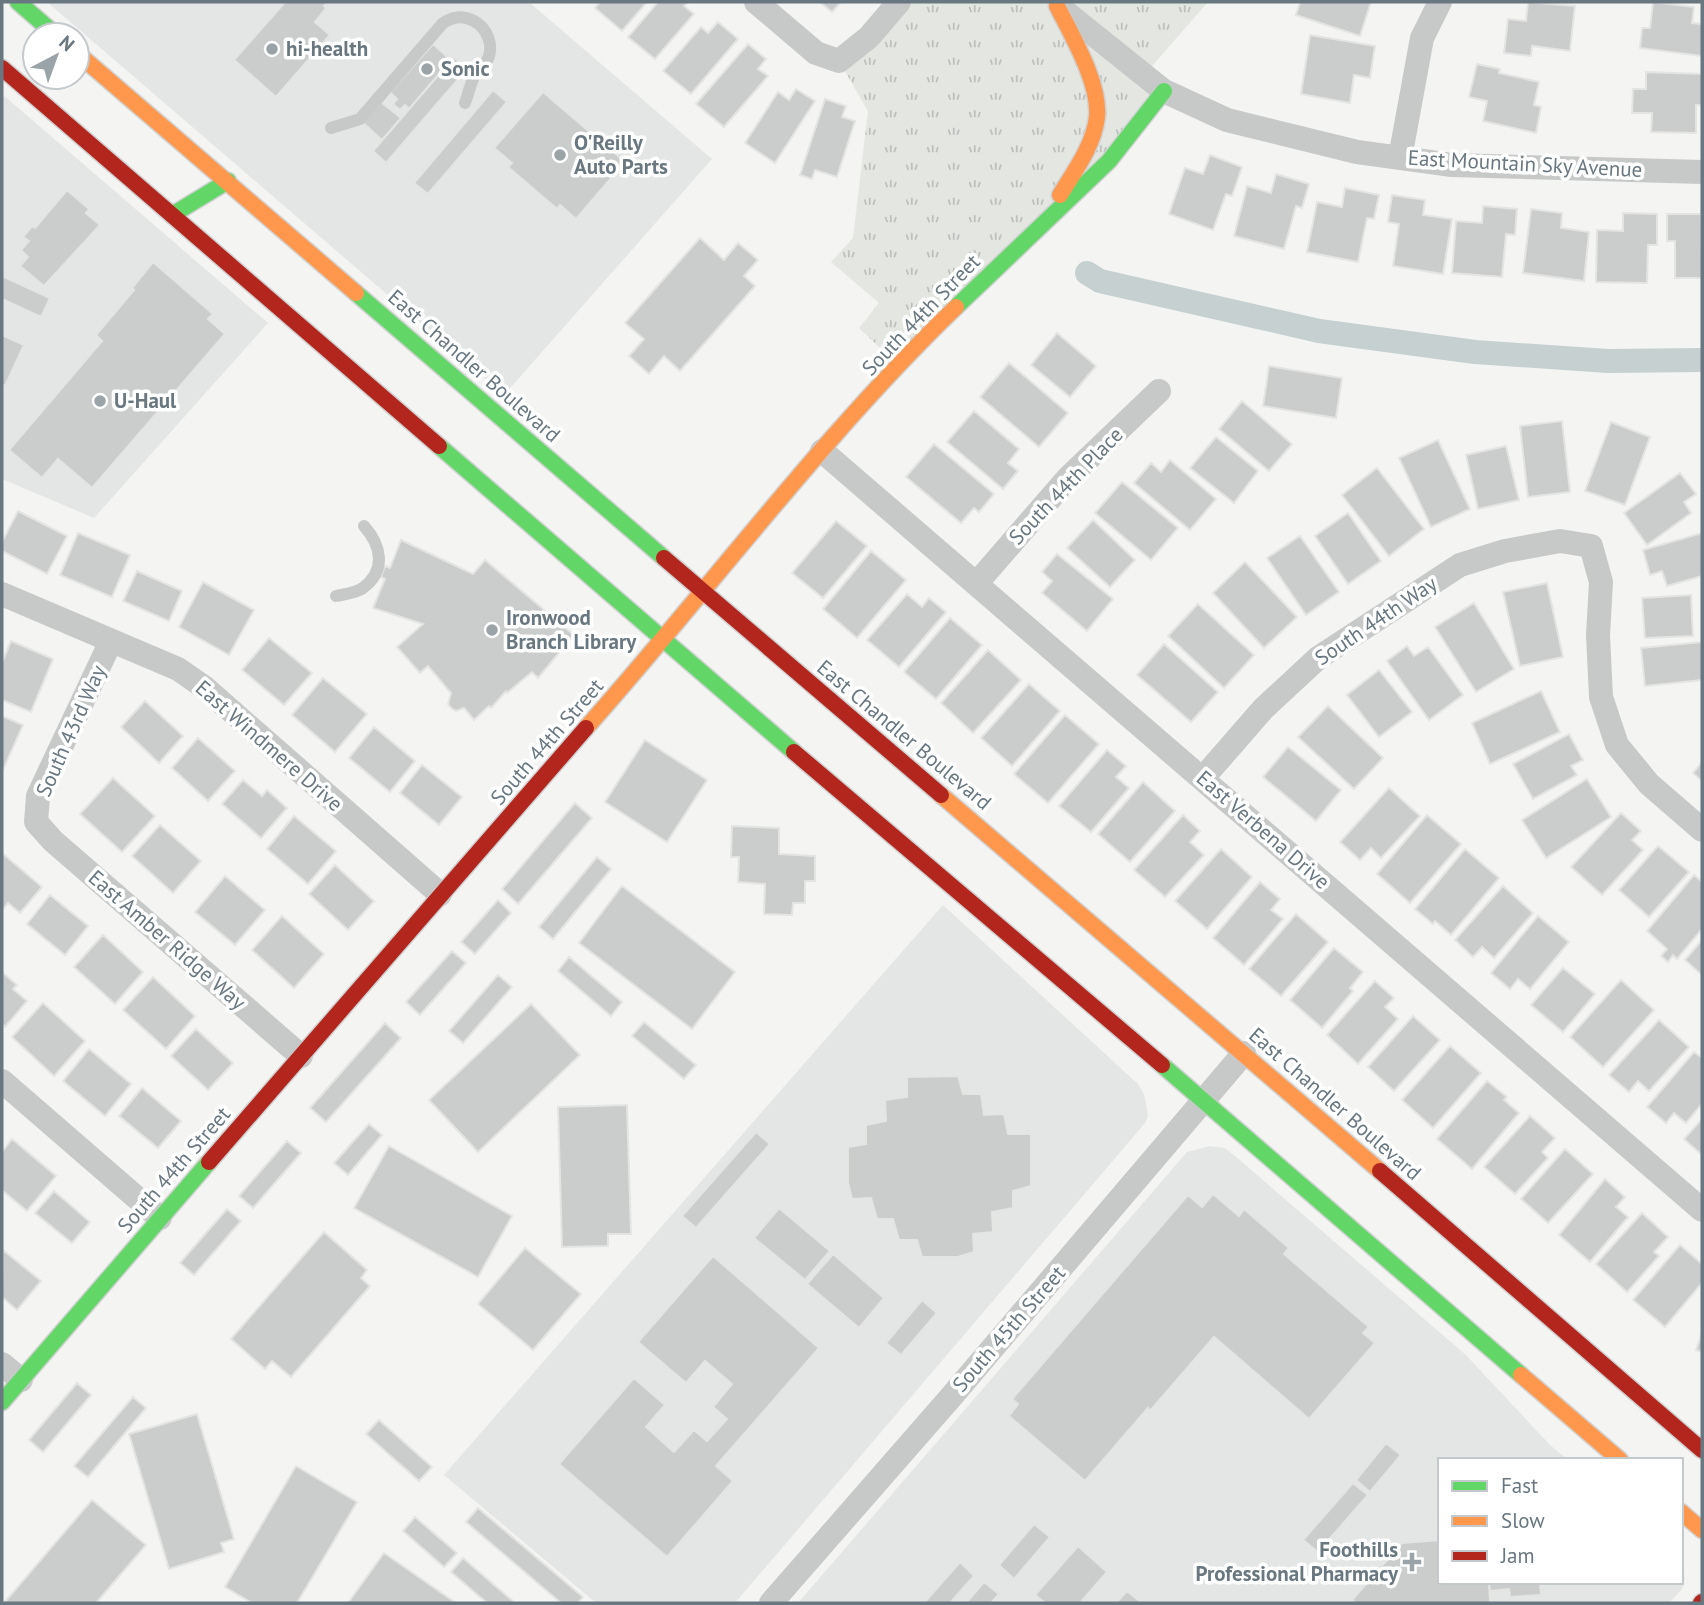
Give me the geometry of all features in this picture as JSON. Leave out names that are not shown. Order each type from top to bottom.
[{"type":"main road","points":[[18,2],[40,21]]},
{"type":"main road","points":[[1047,220],[1092,135],[1097,116],[1091,84],[1055,4]]},
{"type":"main road","name":"East Chandler Boulevard","points":[[91,65],[1244,1053],[1702,1450]]},
{"type":"main road","points":[[2,68],[663,640],[1618,1458]]},
{"type":"main road","name":"South 44th Street","points":[[2,1402],[663,640],[822,451],[923,339],[1109,161],[1164,91]]},
{"type":"main road","points":[[172,215],[228,181]]},
{"type":"main road","points":[[1683,1514],[1702,1530]]},
{"type":"street","points":[[757,2],[816,53],[839,61],[869,37],[899,2]]},
{"type":"street","points":[[1400,158],[1422,38],[1440,2]]},
{"type":"street","name":"East Mountain Sky Avenue","points":[[1055,4],[1164,91],[1227,120],[1357,152],[1452,164],[1702,172]]},
{"type":"street","name":"South 44th Place","points":[[976,584],[1060,487],[1159,391]]},
{"type":"street","name":"East Verbena Drive","points":[[822,451],[1702,1210]]},
{"type":"street","name":"South 44th Way","points":[[1203,778],[1263,709],[1318,658],[1460,565],[1505,551],[1560,541],[1591,547],[1601,582],[1598,635],[1601,697],[1617,744],[1649,784],[1702,830]]},
{"type":"street","name":"East Windmere Drive","points":[[2,594],[178,669],[204,687],[440,894]]},
{"type":"street","name":"South 43rd Way","points":[[36,822],[38,796],[111,641]]},
{"type":"street","name":"East Amber Ridge Way","points":[[36,822],[53,841],[301,1056]]},
{"type":"street","name":"South 45th Street","points":[[771,1603],[1244,1053]]},
{"type":"street","points":[[2,1081],[160,1218]]},
{"type":"street","points":[[2,1364],[21,1380]]},
{"type":"lane","points":[[331,128],[360,119],[443,23],[456,17],[464,17],[478,24],[488,37],[491,49],[487,60],[475,75],[466,103]]},
{"type":"lane","points":[[336,596],[361,590],[372,579],[379,564],[377,544],[364,526]]},
{"type":"shaded area","points":[[47,2],[529,2],[712,159],[504,395],[91,40],[91,21],[69,21]]},
{"type":"shaded area","name":"U-Haul","points":[[2,94],[268,323],[94,518],[2,479]]},
{"type":"shaded area","points":[[943,905],[1138,1084],[1144,1094],[1148,1115],[1146,1122],[735,1603],[596,1603],[444,1475]]},
{"type":"shaded area","points":[[1210,1146],[1225,1148],[1235,1156],[1466,1355],[1550,1445],[1566,1458],[1438,1458],[1438,1584],[1683,1584],[1683,1570],[1685,1578],[1682,1589],[1669,1603],[798,1603],[1187,1152]]},
{"type":"green space","points":[[899,2],[1208,2],[1145,74],[1164,91],[899,366],[859,328],[879,303],[831,262],[853,238],[868,111],[839,61]]},
{"type":"building","points":[[285,2],[328,2],[315,22],[330,35],[276,97],[234,60]]},
{"type":"building","points":[[600,2],[647,2],[622,31],[595,8]]},
{"type":"building","points":[[658,2],[688,2],[684,6],[694,14],[655,59],[628,37]]},
{"type":"building","points":[[820,2],[841,2],[832,12]]},
{"type":"building","points":[[1300,2],[1371,2],[1360,36],[1296,15]]},
{"type":"building","points":[[1528,2],[1575,6],[1570,51],[1532,46],[1531,56],[1504,53],[1508,19],[1526,21]]},
{"type":"building","points":[[1653,2],[1694,7],[1692,23],[1702,24],[1702,56],[1640,48],[1642,28],[1650,28]]},
{"type":"building","points":[[718,22],[738,39],[691,94],[663,71],[701,27],[708,33]]},
{"type":"building","points":[[1310,35],[1375,46],[1370,78],[1354,75],[1350,103],[1301,94]]},
{"type":"building","name":"Sonic","points":[[433,44],[451,60],[409,109],[405,105],[400,110],[393,104],[397,99],[390,92]]},
{"type":"building","points":[[748,44],[766,59],[758,69],[768,76],[724,127],[696,104]]},
{"type":"building","points":[[454,57],[467,69],[386,163],[373,151]]},
{"type":"building","points":[[1477,64],[1500,69],[1499,73],[1539,82],[1534,105],[1541,107],[1536,133],[1483,121],[1487,101],[1469,97]]},
{"type":"building","points":[[1646,72],[1702,74],[1702,105],[1696,105],[1696,133],[1651,132],[1652,113],[1632,113],[1633,89],[1646,89]]},
{"type":"building","points":[[796,89],[815,101],[775,163],[745,143],[778,92],[789,100]]},
{"type":"building","points":[[493,90],[507,102],[428,194],[414,183]]},
{"type":"building","name":"O'Reilly Auto Parts","points":[[543,92],[625,162],[576,219],[560,205],[557,209],[508,167],[512,163],[494,148]]},
{"type":"building","points":[[825,99],[846,106],[842,117],[855,121],[837,177],[815,170],[812,179],[800,175]]},
{"type":"building","points":[[381,102],[401,118],[382,140],[363,123]]},
{"type":"building","points":[[1210,155],[1242,167],[1232,196],[1226,194],[1213,230],[1169,214],[1185,168],[1203,174]]},
{"type":"building","points":[[1276,174],[1309,184],[1302,208],[1296,206],[1284,249],[1234,236],[1247,186],[1271,193]]},
{"type":"building","points":[[1345,188],[1379,195],[1374,219],[1367,218],[1358,262],[1307,252],[1317,202],[1342,207]]},
{"type":"building","points":[[67,190],[89,209],[86,213],[100,225],[44,286],[20,266],[28,257],[21,250],[29,241],[23,237],[32,226],[35,228]]},
{"type":"building","points":[[1392,195],[1425,200],[1423,215],[1452,219],[1443,274],[1393,266],[1399,224],[1388,222]]},
{"type":"building","points":[[1483,206],[1517,209],[1515,235],[1506,234],[1502,277],[1452,273],[1456,221],[1482,223]]},
{"type":"building","points":[[1531,209],[1562,213],[1561,228],[1589,232],[1584,281],[1523,273]]},
{"type":"building","points":[[1623,213],[1657,214],[1657,245],[1648,245],[1647,283],[1596,282],[1597,230],[1623,231]]},
{"type":"building","points":[[1667,214],[1701,214],[1702,278],[1675,278],[1675,241],[1667,241]]},
{"type":"building","points":[[700,238],[724,260],[738,243],[758,260],[744,276],[755,286],[680,371],[664,356],[649,374],[629,356],[644,339],[625,323]]},
{"type":"building","name":"U-Haul","points":[[153,262],[213,314],[208,319],[225,334],[92,488],[58,459],[42,478],[9,450],[102,341],[96,335],[134,290],[132,288]]},
{"type":"building","points":[[2,276],[50,298],[41,317],[2,299]]},
{"type":"building","points":[[1057,333],[1096,366],[1070,397],[1031,365]]},
{"type":"building","points":[[2,335],[24,345],[5,386],[2,384]]},
{"type":"building","points":[[1009,363],[1068,413],[1039,447],[980,397]]},
{"type":"building","points":[[1269,366],[1342,378],[1336,418],[1263,406]]},
{"type":"building","points":[[1242,401],[1292,444],[1269,471],[1219,429]]},
{"type":"building","points":[[974,411],[1019,449],[1008,463],[1018,471],[1003,489],[947,442]]},
{"type":"building","points":[[1562,421],[1570,492],[1528,497],[1520,426]]},
{"type":"building","points":[[1611,422],[1650,437],[1625,505],[1585,491]]},
{"type":"building","points":[[1216,437],[1258,471],[1234,503],[1190,468]]},
{"type":"building","points":[[1438,440],[1470,509],[1431,527],[1399,458]]},
{"type":"building","points":[[934,444],[994,494],[979,512],[974,508],[961,523],[906,477]]},
{"type":"building","points":[[1506,446],[1519,500],[1478,509],[1466,455]]},
{"type":"building","points":[[1170,460],[1216,499],[1190,530],[1134,483],[1151,463],[1161,472]]},
{"type":"building","points":[[1377,468],[1424,529],[1389,556],[1342,495]]},
{"type":"building","points":[[1680,473],[1696,494],[1684,502],[1691,513],[1647,545],[1624,513]]},
{"type":"building","points":[[1122,482],[1178,528],[1151,560],[1095,513]]},
{"type":"building","points":[[18,511],[67,536],[47,574],[2,551],[2,542]]},
{"type":"building","points":[[1348,513],[1381,561],[1348,584],[1315,536]]},
{"type":"building","points":[[1093,520],[1135,560],[1110,587],[1067,548]]},
{"type":"building","points":[[836,521],[867,546],[823,598],[792,573]]},
{"type":"building","points":[[78,533],[130,555],[112,597],[60,575]]},
{"type":"building","points":[[1702,533],[1702,576],[1667,586],[1662,571],[1650,575],[1643,550]]},
{"type":"building","points":[[1300,536],[1339,592],[1306,615],[1267,558]]},
{"type":"building","name":"Ironwood Branch Library","points":[[401,540],[473,574],[485,560],[574,635],[538,678],[532,672],[474,720],[464,708],[456,711],[452,709],[448,704],[451,693],[428,666],[420,673],[397,647],[423,624],[373,608],[385,579],[381,577],[385,566],[390,568]]},
{"type":"building","points":[[871,551],[906,580],[857,638],[823,609]]},
{"type":"building","points":[[1057,554],[1113,599],[1087,631],[1042,593],[1052,581],[1042,572]]},
{"type":"building","points":[[1245,562],[1297,617],[1264,648],[1213,593]]},
{"type":"building","points":[[137,571],[182,591],[169,621],[123,601]]},
{"type":"building","points":[[203,582],[254,610],[229,655],[179,627]]},
{"type":"building","points":[[1547,583],[1563,657],[1520,666],[1503,592]]},
{"type":"building","points":[[907,594],[922,607],[929,598],[946,612],[899,667],[867,640]]},
{"type":"building","points":[[1691,595],[1693,636],[1645,638],[1642,598]]},
{"type":"building","points":[[1474,603],[1514,669],[1476,692],[1435,627]]},
{"type":"building","points":[[1198,604],[1254,655],[1224,688],[1168,636]]},
{"type":"building","points":[[950,618],[982,645],[936,699],[904,672]]},
{"type":"building","points":[[269,638],[312,673],[284,705],[242,670]]},
{"type":"building","points":[[11,641],[53,659],[31,712],[2,700],[2,663]]},
{"type":"building","points":[[1702,642],[1702,680],[1645,686],[1641,648]]},
{"type":"building","points":[[1164,644],[1218,692],[1191,722],[1137,675]]},
{"type":"building","points":[[1407,646],[1414,656],[1428,647],[1463,695],[1429,720],[1387,661]]},
{"type":"building","points":[[988,650],[1021,680],[973,733],[941,703]]},
{"type":"building","points":[[1379,670],[1412,712],[1379,737],[1347,695]]},
{"type":"building","points":[[323,678],[367,714],[335,752],[292,715]]},
{"type":"building","points":[[1029,684],[1060,711],[1012,766],[981,738]]},
{"type":"building","points":[[1541,691],[1560,732],[1490,764],[1472,723]]},
{"type":"building","points":[[145,701],[183,736],[159,763],[121,727]]},
{"type":"building","points":[[1328,706],[1383,758],[1354,789],[1298,737]]},
{"type":"building","points":[[1065,715],[1099,744],[1048,803],[1014,774]]},
{"type":"building","points":[[2,716],[23,725],[2,772]]},
{"type":"building","points":[[374,727],[415,761],[390,792],[349,758]]},
{"type":"building","points":[[1569,734],[1583,760],[1571,766],[1577,775],[1533,799],[1513,764]]},
{"type":"building","points":[[198,738],[235,771],[208,801],[172,768]]},
{"type":"building","points":[[645,740],[707,780],[667,842],[605,802]]},
{"type":"building","points":[[1288,747],[1341,790],[1316,821],[1263,777]]},
{"type":"building","points":[[1107,750],[1126,766],[1116,777],[1129,788],[1091,832],[1059,806]]},
{"type":"building","points":[[1702,762],[1702,781],[1693,773]]},
{"type":"building","points":[[422,765],[462,797],[439,825],[400,793]]},
{"type":"building","points":[[113,778],[155,816],[122,852],[80,814]]},
{"type":"building","points":[[1587,779],[1611,817],[1546,858],[1522,820]]},
{"type":"building","points":[[243,780],[262,796],[267,790],[287,808],[261,838],[222,804]]},
{"type":"building","points":[[1143,782],[1175,811],[1130,862],[1098,834]]},
{"type":"building","points":[[1389,788],[1420,816],[1381,858],[1371,848],[1360,860],[1340,842]]},
{"type":"building","points":[[575,803],[592,818],[518,904],[502,889]]},
{"type":"building","points":[[1621,813],[1641,831],[1632,840],[1643,850],[1602,895],[1571,867]]},
{"type":"building","points":[[1183,815],[1200,831],[1190,842],[1204,855],[1165,897],[1134,870]]},
{"type":"building","points":[[1427,815],[1461,844],[1410,903],[1377,874]]},
{"type":"building","points":[[294,816],[336,851],[308,884],[267,849]]},
{"type":"building","points":[[160,825],[201,861],[173,893],[132,856]]},
{"type":"building","points":[[732,826],[779,828],[779,854],[815,856],[815,881],[805,881],[805,903],[793,903],[792,915],[764,914],[765,884],[738,882],[739,857],[731,857]]},
{"type":"building","points":[[1658,846],[1689,872],[1649,917],[1619,890]]},
{"type":"building","points":[[1221,849],[1252,877],[1207,929],[1175,901]]},
{"type":"building","points":[[1465,849],[1499,878],[1451,935],[1415,909]]},
{"type":"building","points":[[2,853],[42,887],[20,913],[8,903],[2,907]]},
{"type":"building","points":[[597,857],[611,869],[553,939],[539,927]]},
{"type":"building","points":[[335,865],[374,901],[348,930],[309,894]]},
{"type":"building","points":[[1694,875],[1702,882],[1702,929],[1677,959],[1673,955],[1668,962],[1661,956],[1667,949],[1647,931]]},
{"type":"building","points":[[225,876],[265,910],[235,945],[195,912]]},
{"type":"building","points":[[1260,882],[1280,899],[1271,910],[1283,919],[1244,965],[1213,938]]},
{"type":"building","points":[[622,886],[735,972],[692,1029],[579,943]]},
{"type":"building","points":[[1503,886],[1533,913],[1494,958],[1482,947],[1473,957],[1455,940]]},
{"type":"building","points":[[50,895],[88,926],[65,955],[27,924]]},
{"type":"building","points":[[498,900],[511,913],[475,954],[461,942]]},
{"type":"building","points":[[1296,914],[1328,942],[1281,996],[1249,969]]},
{"type":"building","points":[[282,916],[324,954],[294,988],[252,950]]},
{"type":"building","points":[[1538,916],[1569,942],[1530,989],[1518,979],[1510,989],[1491,973]]},
{"type":"building","points":[[103,935],[143,972],[115,1004],[74,967]]},
{"type":"building","points":[[1702,940],[1702,975],[1685,960]]},
{"type":"building","points":[[1334,948],[1363,972],[1350,988],[1353,991],[1322,1028],[1290,1000]]},
{"type":"building","points":[[452,951],[466,963],[420,1015],[406,1002]]},
{"type":"building","points":[[569,957],[622,1002],[611,1016],[558,971]]},
{"type":"building","points":[[1563,968],[1595,994],[1563,1032],[1531,1005]]},
{"type":"building","points":[[2,972],[17,985],[13,989],[27,1001],[5,1027],[2,1024]]},
{"type":"building","points":[[498,975],[512,987],[463,1043],[449,1031]]},
{"type":"building","points":[[153,977],[195,1016],[166,1049],[123,1010]]},
{"type":"building","points":[[1621,980],[1654,1010],[1603,1067],[1570,1037]]},
{"type":"building","points":[[1375,981],[1394,998],[1385,1007],[1398,1019],[1358,1064],[1327,1035]]},
{"type":"building","points":[[43,1003],[85,1041],[54,1076],[12,1037]]},
{"type":"building","points":[[531,1004],[580,1055],[478,1152],[429,1100]]},
{"type":"building","points":[[1413,1016],[1440,1040],[1394,1091],[1368,1067]]},
{"type":"building","points":[[1659,1020],[1689,1047],[1649,1091],[1638,1081],[1629,1092],[1609,1075]]},
{"type":"building","points":[[644,1022],[696,1065],[684,1079],[632,1036]]},
{"type":"building","points":[[385,1023],[401,1038],[326,1122],[310,1108]]},
{"type":"building","points":[[196,1029],[233,1063],[208,1090],[171,1056]]},
{"type":"building","points":[[1450,1046],[1481,1073],[1433,1128],[1402,1100]]},
{"type":"building","points":[[89,1049],[131,1084],[105,1116],[63,1081]]},
{"type":"building","points":[[1694,1052],[1702,1058],[1702,1104],[1686,1123],[1674,1113],[1666,1123],[1647,1107]]},
{"type":"building","points":[[958,1076],[963,1094],[981,1094],[984,1115],[1004,1114],[1008,1134],[1031,1134],[1031,1186],[1013,1191],[1013,1208],[992,1212],[993,1232],[973,1234],[974,1252],[958,1257],[922,1257],[917,1240],[899,1240],[893,1219],[877,1219],[871,1198],[852,1199],[848,1183],[848,1147],[866,1144],[866,1125],[886,1121],[885,1100],[907,1097],[907,1077]]},
{"type":"building","points":[[1487,1081],[1507,1097],[1504,1100],[1519,1113],[1472,1169],[1437,1139]]},
{"type":"building","points":[[142,1088],[181,1121],[158,1148],[119,1116]]},
{"type":"building","points":[[627,1105],[631,1234],[608,1234],[608,1246],[562,1247],[558,1107]]},
{"type":"building","points":[[1530,1116],[1555,1138],[1542,1152],[1548,1158],[1515,1194],[1484,1167]]},
{"type":"building","points":[[1702,1119],[1702,1155],[1684,1139]]},
{"type":"building","points":[[369,1124],[382,1135],[348,1175],[334,1163]]},
{"type":"building","points":[[756,1132],[770,1144],[696,1228],[682,1216]]},
{"type":"building","points":[[12,1139],[56,1176],[27,1211],[2,1190],[2,1152]]},
{"type":"building","points":[[287,1141],[301,1153],[253,1208],[239,1196]]},
{"type":"building","points":[[389,1146],[512,1216],[478,1277],[354,1208]]},
{"type":"building","points":[[1565,1149],[1593,1174],[1548,1223],[1521,1199]]},
{"type":"building","points":[[1605,1179],[1625,1197],[1616,1207],[1628,1217],[1590,1262],[1559,1235]]},
{"type":"building","points":[[54,1191],[90,1222],[72,1243],[35,1213]]},
{"type":"building","points":[[1213,1194],[1239,1216],[1244,1209],[1289,1248],[1284,1254],[1369,1327],[1363,1333],[1375,1343],[1309,1419],[1214,1337],[1085,1481],[1009,1416],[1018,1404],[1012,1399],[1188,1195],[1202,1207]]},
{"type":"building","points":[[779,1208],[830,1251],[805,1280],[754,1238]]},
{"type":"building","points":[[227,1209],[241,1221],[194,1275],[180,1263]]},
{"type":"building","points":[[1642,1213],[1668,1237],[1654,1252],[1659,1256],[1627,1292],[1596,1264]]},
{"type":"building","points":[[324,1232],[367,1270],[361,1278],[370,1286],[291,1377],[272,1361],[265,1369],[231,1339]]},
{"type":"building","points":[[1680,1245],[1702,1264],[1702,1283],[1665,1327],[1633,1300]]},
{"type":"building","points":[[525,1248],[581,1294],[533,1350],[478,1304]]},
{"type":"building","points":[[3,1250],[41,1281],[17,1310],[2,1297]]},
{"type":"building","points":[[833,1254],[884,1298],[859,1328],[807,1284]]},
{"type":"building","points":[[713,1256],[819,1348],[716,1466],[733,1481],[667,1557],[559,1464],[634,1378],[665,1405],[646,1427],[674,1452],[694,1430],[707,1441],[727,1419],[713,1407],[732,1384],[705,1361],[686,1383],[638,1342]]},
{"type":"building","points":[[922,1300],[937,1313],[901,1355],[886,1343]]},
{"type":"building","points":[[1702,1333],[1702,1352],[1696,1350]]},
{"type":"building","points":[[77,1383],[91,1395],[43,1452],[29,1440]]},
{"type":"building","points":[[133,1397],[146,1408],[88,1477],[74,1466]]},
{"type":"building","points":[[197,1414],[234,1539],[221,1543],[224,1552],[169,1569],[129,1434]]},
{"type":"building","points":[[379,1420],[432,1467],[419,1481],[366,1434]]},
{"type":"building","points":[[1386,1443],[1401,1455],[1370,1492],[1356,1480]]},
{"type":"building","points":[[296,1466],[357,1502],[297,1603],[252,1603],[225,1587]]},
{"type":"building","points":[[1353,1483],[1368,1495],[1318,1552],[1303,1540]]},
{"type":"building","points":[[92,1500],[146,1545],[96,1603],[4,1603]]},
{"type":"building","points":[[478,1508],[583,1597],[578,1603],[561,1603],[466,1522]]},
{"type":"building","points":[[415,1517],[457,1553],[444,1567],[403,1531]]},
{"type":"building","points":[[1034,1524],[1050,1537],[1014,1579],[999,1565]]},
{"type":"building","name":"Foothills Professional Pharmacy","points":[[1438,1540],[1438,1584],[1489,1584],[1490,1601],[1493,1603],[1356,1603],[1352,1600],[1402,1543]]},
{"type":"building","points":[[1078,1546],[1107,1572],[1080,1603],[1045,1603],[1035,1595]]},
{"type":"building","points":[[384,1553],[456,1603],[348,1603]]},
{"type":"building","points":[[463,1558],[515,1603],[487,1603],[451,1572]]},
{"type":"building","points":[[960,1562],[974,1576],[950,1603],[924,1603]]},
{"type":"building","points":[[984,1582],[999,1594],[991,1603],[966,1603]]},
{"type":"building","points":[[1489,1584],[1540,1584],[1541,1595],[1510,1597],[1509,1589],[1490,1591]]},
{"type":"building","points":[[1127,1591],[1142,1603],[1116,1603]]},
{"type":"waterway","points":[[1087,273],[1100,281],[1319,331],[1475,352],[1608,361],[1702,360]]},
{"type":"traffic: fast","points":[[18,2],[40,21]]},
{"type":"traffic: fast","points":[[956,307],[1109,161],[1164,91]]},
{"type":"traffic: fast","points":[[172,215],[228,181]]},
{"type":"traffic: fast","points":[[356,293],[664,558]]},
{"type":"traffic: fast","points":[[439,446],[794,752]]},
{"type":"traffic: fast","points":[[1162,1065],[1521,1375]]},
{"type":"traffic: fast","points":[[2,1402],[209,1162]]},
{"type":"traffic: slow","points":[[1057,6],[1090,75],[1097,104],[1095,127],[1088,148],[1060,195]]},
{"type":"traffic: slow","points":[[91,65],[356,293]]},
{"type":"traffic: slow","points":[[586,728],[859,407],[956,307]]},
{"type":"traffic: slow","points":[[941,795],[1380,1171]]},
{"type":"traffic: slow","points":[[1521,1375],[1618,1458]]},
{"type":"traffic: slow","points":[[1683,1514],[1702,1530]]},
{"type":"traffic: jam","points":[[2,68],[439,446]]},
{"type":"traffic: jam","points":[[664,558],[941,795]]},
{"type":"traffic: jam","points":[[209,1162],[586,728]]},
{"type":"traffic: jam","points":[[794,752],[1162,1065]]},
{"type":"traffic: jam","points":[[1380,1171],[1702,1450]]},
{"type":"place","name":"hi-health","points":[[272,49]]},
{"type":"place","name":"Sonic","points":[[427,69]]},
{"type":"place","name":"O'Reilly Auto Parts","points":[[560,155]]},
{"type":"place","name":"U-Haul","points":[[100,401]]},
{"type":"place","name":"Ironwood Branch Library","points":[[492,630]]},
{"type":"place","name":"Foothills Professional Pharmacy","points":[[1412,1562]]}]
